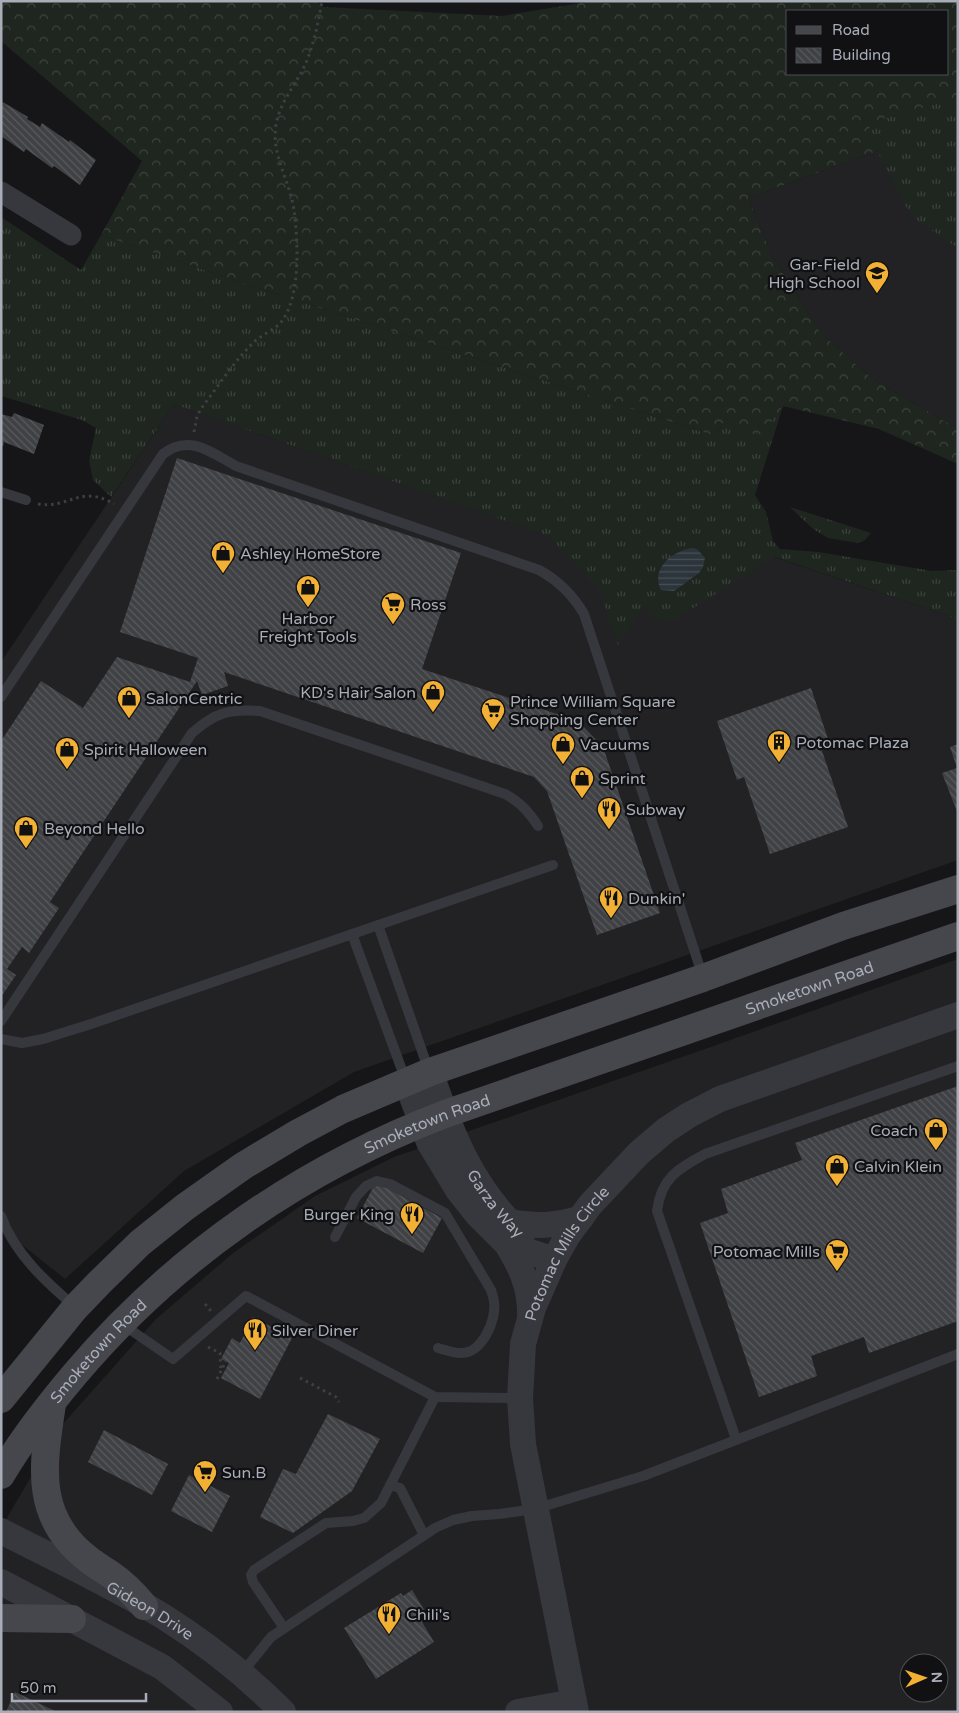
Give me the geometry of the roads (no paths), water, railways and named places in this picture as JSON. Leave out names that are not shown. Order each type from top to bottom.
[{"type":"main road","points":[[1,1399],[75,1308],[140,1243],[185,1207],[243,1166],[335,1113],[418,1076],[703,978],[843,926],[958,889]]},
{"type":"main road","name":"Smoketown Road","points":[[1,1475],[12,1456],[52,1401],[96,1348],[121,1323],[186,1263],[235,1225],[276,1197],[330,1166],[374,1143],[433,1118],[958,936]]},
{"type":"main road","points":[[52,1401],[44,1460],[44,1481],[51,1512],[60,1531],[73,1547],[89,1561],[113,1576],[144,1606]]},
{"type":"main road","points":[[1,1618],[72,1619]]},
{"type":"street","points":[[1,192],[71,235]]},
{"type":"street","name":"Potomac Mills Circle","points":[[575,1707],[523,1444],[520,1398],[523,1344],[533,1308],[554,1260],[568,1235],[590,1205],[639,1153],[666,1130],[689,1115],[720,1098],[958,1015]]},
{"type":"street","name":"Garza Way","points":[[418,1076],[433,1118],[432,1147],[458,1190],[477,1214],[554,1260]]},
{"type":"street","points":[[529,1322],[530,1301],[528,1285],[508,1233],[531,1225],[557,1225],[580,1218]]},
{"type":"street","name":"Gideon Drive","points":[[1,1531],[144,1606],[191,1635],[242,1674],[283,1712]]},
{"type":"street","points":[[1,1582],[162,1667],[220,1712]]},
{"type":"street","points":[[518,1712],[575,1707]]},
{"type":"lane","points":[[1,697],[163,454],[170,448],[180,444],[192,444],[236,466],[539,570],[563,586],[575,599],[584,614],[703,978]]},
{"type":"lane","points":[[1,492],[26,500]]},
{"type":"lane","points":[[1,1021],[192,733],[205,722],[220,714],[237,710],[260,711],[505,794],[520,804],[533,817],[538,826]]},
{"type":"lane","points":[[1,1039],[22,1043],[43,1039],[552,865]]},
{"type":"lane","points":[[378,925],[418,1076]]},
{"type":"lane","points":[[352,934],[418,1076]]},
{"type":"lane","points":[[736,1439],[657,1211],[659,1196],[665,1184],[684,1166],[705,1154],[958,1066]]},
{"type":"lane","points":[[335,1237],[356,1197],[366,1186],[377,1181],[390,1184],[445,1213],[491,1290],[494,1312],[489,1328],[478,1347],[471,1352],[462,1354],[438,1348]]},
{"type":"lane","points":[[1,1216],[21,1253],[36,1272],[75,1308]]},
{"type":"lane","points":[[121,1323],[173,1359],[246,1296],[435,1398],[520,1398]]},
{"type":"lane","points":[[242,1674],[271,1637],[435,1528],[453,1520],[472,1516],[535,1509],[642,1476],[958,1354]]},
{"type":"lane","points":[[284,1628],[253,1582],[251,1575],[254,1570],[326,1523],[353,1521],[364,1518],[381,1503],[435,1398]]},
{"type":"lane","points":[[390,1485],[400,1488],[424,1535]]},
{"type":"place","name":"Gar-Field High School","points":[[877,294]]},
{"type":"place","name":"Ashley HomeStore","points":[[223,574]]},
{"type":"place","name":"Harbor Freight Tools","points":[[308,608]]},
{"type":"place","name":"Ross","points":[[393,625]]},
{"type":"place","name":"KD's Hair Salon","points":[[433,713]]},
{"type":"place","name":"SalonCentric","points":[[129,719]]},
{"type":"place","name":"Prince William Square Shopping Center","points":[[493,731]]},
{"type":"place","name":"Potomac Plaza","points":[[779,763]]},
{"type":"place","name":"Vacuums","points":[[563,765]]},
{"type":"place","name":"Spirit Halloween","points":[[67,770]]},
{"type":"place","name":"Sprint","points":[[582,799]]},
{"type":"place","name":"Subway","points":[[609,830]]},
{"type":"place","name":"Beyond Hello","points":[[26,849]]},
{"type":"place","name":"Dunkin'","points":[[611,919]]},
{"type":"place","name":"Coach","points":[[936,1151]]},
{"type":"place","name":"Calvin Klein","points":[[837,1187]]},
{"type":"place","name":"Burger King","points":[[412,1235]]},
{"type":"place","name":"Potomac Mills","points":[[837,1272]]},
{"type":"place","name":"Silver Diner","points":[[255,1351]]},
{"type":"place","name":"Sun.B","points":[[205,1493]]},
{"type":"place","name":"Chili's","points":[[389,1635]]}]
